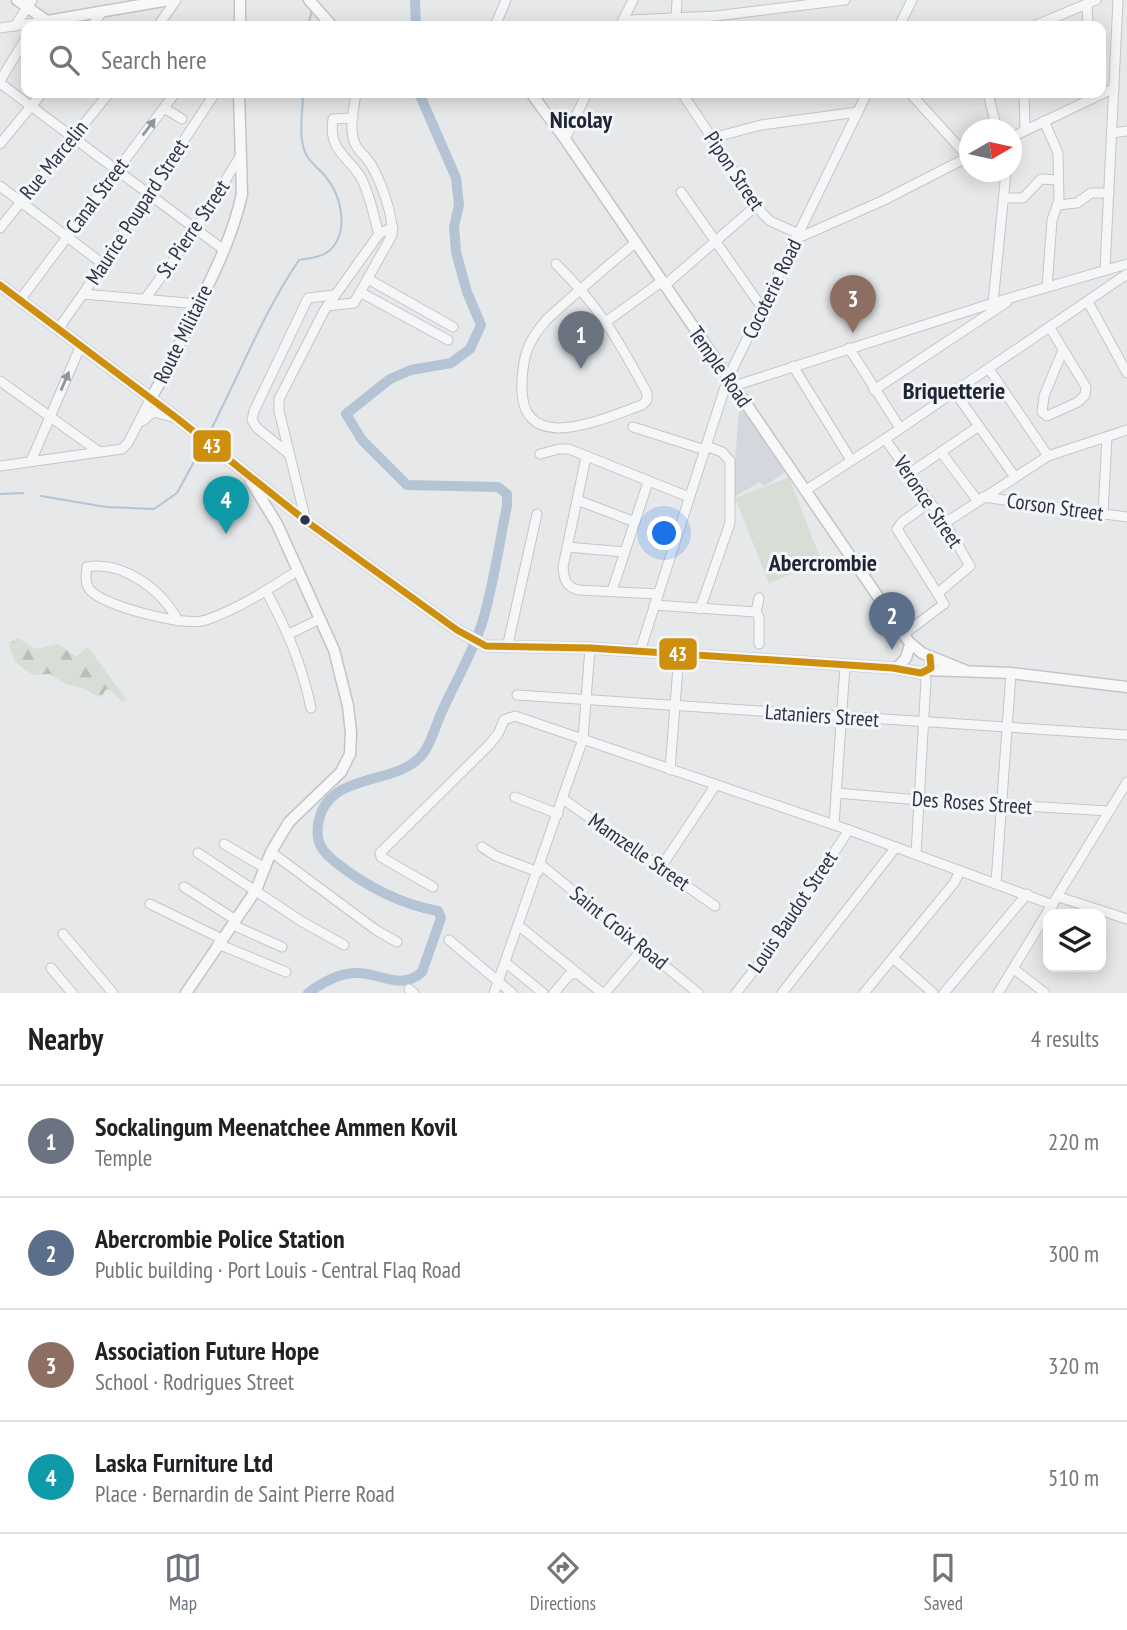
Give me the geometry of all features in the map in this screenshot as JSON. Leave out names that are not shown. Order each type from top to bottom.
[{"type":"main road","points":[[17,0],[29,4],[48,21]]},
{"type":"main road","points":[[64,21],[169,0]]},
{"type":"main road","points":[[240,0],[240,21]]},
{"type":"main road","points":[[309,0],[328,21]]},
{"type":"main road","name":"Route Militaire","points":[[151,398],[224,250],[242,194],[239,98]]},
{"type":"main road","name":"Temple Road","points":[[534,98],[565,139],[806,490],[917,657]]},
{"type":"main road","points":[[0,285],[178,418],[306,521],[470,638],[486,646],[590,648],[845,666],[896,667],[917,657]]},
{"type":"main road","points":[[186,993],[256,890],[271,852],[289,822],[341,772],[350,754],[348,706],[334,650],[277,524],[239,466]]},
{"type":"main road","points":[[270,511],[278,498]]},
{"type":"main road","points":[[277,524],[278,498]]},
{"type":"main road","points":[[896,667],[906,658],[917,657],[964,670],[1127,687]]},
{"type":"street","points":[[161,21],[176,0]]},
{"type":"street","points":[[497,21],[506,0]]},
{"type":"street","points":[[628,21],[633,0]]},
{"type":"street","points":[[676,17],[677,0]]},
{"type":"street","points":[[643,21],[716,16],[845,0]]},
{"type":"street","points":[[902,21],[912,0]]},
{"type":"street","points":[[1105,269],[1114,88],[1122,23],[1118,0]]},
{"type":"street","points":[[1056,21],[1092,2]]},
{"type":"street","points":[[1088,21],[1092,2]]},
{"type":"street","points":[[15,26],[29,4]]},
{"type":"street","points":[[96,21],[102,12]]},
{"type":"street","points":[[0,28],[21,26]]},
{"type":"street","points":[[21,46],[0,82],[224,250]]},
{"type":"street","points":[[13,60],[21,60]]},
{"type":"street","points":[[1106,91],[1114,88]]},
{"type":"street","points":[[0,144],[37,98]]},
{"type":"street","name":"Rue Marcelin","points":[[0,228],[105,98]]},
{"type":"street","name":"Canal Street","points":[[20,300],[171,98]]},
{"type":"street","name":"Maurice Poupard Street","points":[[58,329],[212,98]]},
{"type":"street","points":[[327,306],[354,303],[392,234],[393,226],[385,198],[370,162],[355,146],[353,118],[355,98]]},
{"type":"street","points":[[565,139],[585,98]]},
{"type":"street","name":"Pipon Street","points":[[685,98],[762,213],[799,236]]},
{"type":"street","name":"Cocoterie Road","points":[[640,651],[688,497],[731,382],[763,309],[865,98]]},
{"type":"street","points":[[916,98],[959,146]]},
{"type":"street","points":[[989,98],[995,119]]},
{"type":"street","points":[[1024,98],[1025,130]]},
{"type":"street","points":[[1022,131],[1085,98]]},
{"type":"street","points":[[163,108],[181,119]]},
{"type":"street","points":[[712,138],[761,125],[858,112]]},
{"type":"street","points":[[353,118],[332,119],[333,140],[340,155],[359,176],[379,234]]},
{"type":"street","points":[[1044,121],[1058,153],[1059,180],[1058,205],[1052,220],[1047,287]]},
{"type":"street","points":[[1112,133],[1127,131]]},
{"type":"street","name":"St. Pierre Street","points":[[145,299],[195,229],[239,159]]},
{"type":"street","points":[[799,236],[882,201],[959,162]]},
{"type":"street","points":[[1004,198],[1023,198],[1041,179],[1059,180]]},
{"type":"street","points":[[993,303],[1005,182]]},
{"type":"street","points":[[0,186],[103,264]]},
{"type":"street","points":[[681,192],[763,309]]},
{"type":"street","points":[[1058,205],[1077,203],[1091,193],[1109,193]]},
{"type":"street","points":[[607,321],[663,284],[757,205]]},
{"type":"street","points":[[306,521],[279,411],[279,399],[334,295],[379,234],[393,226]]},
{"type":"street","points":[[556,264],[581,288],[607,321],[647,393],[647,400],[642,405],[581,426],[556,428],[539,426],[532,420],[526,408],[522,387],[524,353],[542,324],[581,288],[635,243]]},
{"type":"street","points":[[731,382],[793,366],[1127,264]]},
{"type":"street","points":[[806,490],[1051,328],[1127,274]]},
{"type":"street","points":[[368,279],[453,327]]},
{"type":"street","points":[[360,292],[448,340]]},
{"type":"street","points":[[83,294],[199,304]]},
{"type":"street","points":[[289,454],[257,428],[252,420],[254,411],[307,298],[334,295]]},
{"type":"street","points":[[874,390],[1012,298]]},
{"type":"street","points":[[1088,302],[1127,373]]},
{"type":"street","points":[[1051,328],[1086,387],[1085,395],[1078,402],[1047,416],[1042,412],[1044,396],[1063,350]]},
{"type":"street","points":[[32,461],[80,345]]},
{"type":"street","points":[[849,348],[900,428]]},
{"type":"street","points":[[1118,356],[1127,349]]},
{"type":"street","points":[[793,366],[851,460]]},
{"type":"street","points":[[989,369],[1048,456]]},
{"type":"street","points":[[0,382],[98,452]]},
{"type":"street","points":[[954,391],[1015,477]]},
{"type":"street","name":"Route Militaire","points":[[134,434],[151,398]]},
{"type":"street","points":[[0,466],[122,449],[153,412],[178,418]]},
{"type":"street","points":[[910,473],[979,426]]},
{"type":"street","points":[[633,428],[722,452],[730,461],[731,513],[699,609]]},
{"type":"street","points":[[945,523],[1048,456],[1127,430]]},
{"type":"street","points":[[1103,513],[1107,437]]},
{"type":"street","name":"Veronce Street","points":[[885,439],[945,523],[970,566],[938,593]]},
{"type":"street","points":[[540,454],[565,448],[688,497]]},
{"type":"street","points":[[941,452],[980,498]]},
{"type":"street","points":[[586,457],[563,567],[567,584],[579,590],[658,594]]},
{"type":"street","points":[[612,591],[648,482]]},
{"type":"street","name":"Corson Street","points":[[980,498],[1127,517]]},
{"type":"street","points":[[577,500],[635,522]]},
{"type":"street","points":[[916,854],[924,722],[917,657],[943,605],[897,529],[902,522],[930,502]]},
{"type":"street","points":[[508,648],[537,514]]},
{"type":"street","points":[[567,547],[625,552]]},
{"type":"street","points":[[178,621],[156,590],[121,570],[99,564],[87,567],[85,579],[91,592],[162,618],[178,621],[193,623],[206,621],[266,591],[297,571]]},
{"type":"street","points":[[266,591],[289,634],[304,675],[311,708]]},
{"type":"street","points":[[758,644],[759,617],[756,612],[759,598]]},
{"type":"street","points":[[654,605],[756,612]]},
{"type":"street","points":[[289,634],[320,619]]},
{"type":"street","points":[[494,993],[583,739],[590,648]]},
{"type":"street","points":[[670,770],[679,654]]},
{"type":"street","points":[[834,825],[845,666]]},
{"type":"street","points":[[996,883],[1011,673]]},
{"type":"street","name":"Lataniers Street","points":[[517,695],[1127,735]]},
{"type":"street","points":[[433,887],[381,857],[382,850],[488,747],[504,720],[510,717],[583,739],[849,830],[1027,894],[1126,919]]},
{"type":"street","points":[[999,993],[1127,782]]},
{"type":"street","points":[[661,867],[715,786]]},
{"type":"street","name":"Des Roses Street","points":[[836,793],[1109,811]]},
{"type":"street","points":[[515,797],[558,814]]},
{"type":"street","name":"Mamzelle Street","points":[[563,799],[715,906]]},
{"type":"street","name":"Louis Baudot Street","points":[[736,993],[766,955],[849,830]]},
{"type":"street","points":[[224,844],[265,868]]},
{"type":"street","name":"Saint Croix Road","points":[[482,847],[496,856],[539,868],[644,947],[698,993]]},
{"type":"street","points":[[782,993],[896,847]]},
{"type":"street","points":[[271,852],[376,930],[397,942]]},
{"type":"street","points":[[198,853],[301,921],[344,945]]},
{"type":"street","points":[[864,993],[954,883],[960,871]]},
{"type":"street","points":[[184,887],[235,922],[282,947]]},
{"type":"street","points":[[944,993],[1027,894]]},
{"type":"street","points":[[150,904],[220,942],[286,972]]},
{"type":"street","points":[[518,925],[603,993],[644,947]]},
{"type":"street","points":[[64,934],[113,993]]},
{"type":"street","points":[[449,940],[512,993]]},
{"type":"street","points":[[893,958],[933,993]]},
{"type":"street","points":[[505,962],[543,993]]},
{"type":"street","points":[[51,968],[72,993]]},
{"type":"street","points":[[1014,970],[1045,993]]},
{"type":"street","points":[[554,993],[570,974],[579,975]]},
{"type":"shaded area","points":[[743,407],[787,471],[766,485],[763,486],[760,482],[732,498],[739,409]]},
{"type":"green space","points":[[789,477],[822,563],[769,583],[735,498]]},
{"type":"green space","points":[[18,638],[36,649],[58,644],[76,657],[88,647],[126,699],[122,702],[106,689],[102,696],[98,697],[83,688],[65,684],[50,674],[33,675],[15,662],[9,646]]},
{"type":"waterway","points":[[415,0],[416,21]]},
{"type":"waterway","points":[[309,21],[312,10]]},
{"type":"waterway","points":[[207,437],[285,281],[299,260],[330,250],[341,230],[341,211],[335,192],[305,152],[301,131],[303,98]]},
{"type":"waterway","points":[[308,993],[342,975],[363,973],[397,981],[414,978],[422,972],[441,918],[438,911],[396,898],[370,886],[346,870],[323,849],[319,841],[318,825],[324,807],[335,795],[349,787],[399,771],[414,763],[425,751],[483,620],[507,506],[507,494],[498,487],[407,485],[362,440],[346,414],[390,379],[411,370],[451,363],[470,349],[481,325],[467,292],[456,252],[454,227],[459,205],[456,178],[421,98]]},
{"type":"waterway","points":[[41,496],[106,507],[154,509],[177,493],[203,445]]},
{"type":"waterway","points":[[0,494],[23,493]]},
{"type":"transit line","name":"43","points":[[0,285],[178,419],[306,521],[457,630],[486,646],[590,648],[893,668],[921,673],[931,668],[930,657]]},
{"type":"place","name":"Association Future Hope","points":[[853,333]]},
{"type":"place","name":"Sockalingum Meenatchee Ammen Kovil","points":[[581,369]]},
{"type":"place","name":"Laska Furniture Ltd","points":[[226,534]]},
{"type":"place","name":"Abercrombie Police Station","points":[[892,650]]},
{"type":"district","name":"Nicolay","points":[[581,120]]},
{"type":"district","name":"Briquetterie","points":[[954,391]]},
{"type":"district","name":"Abercrombie","points":[[823,563]]}]
